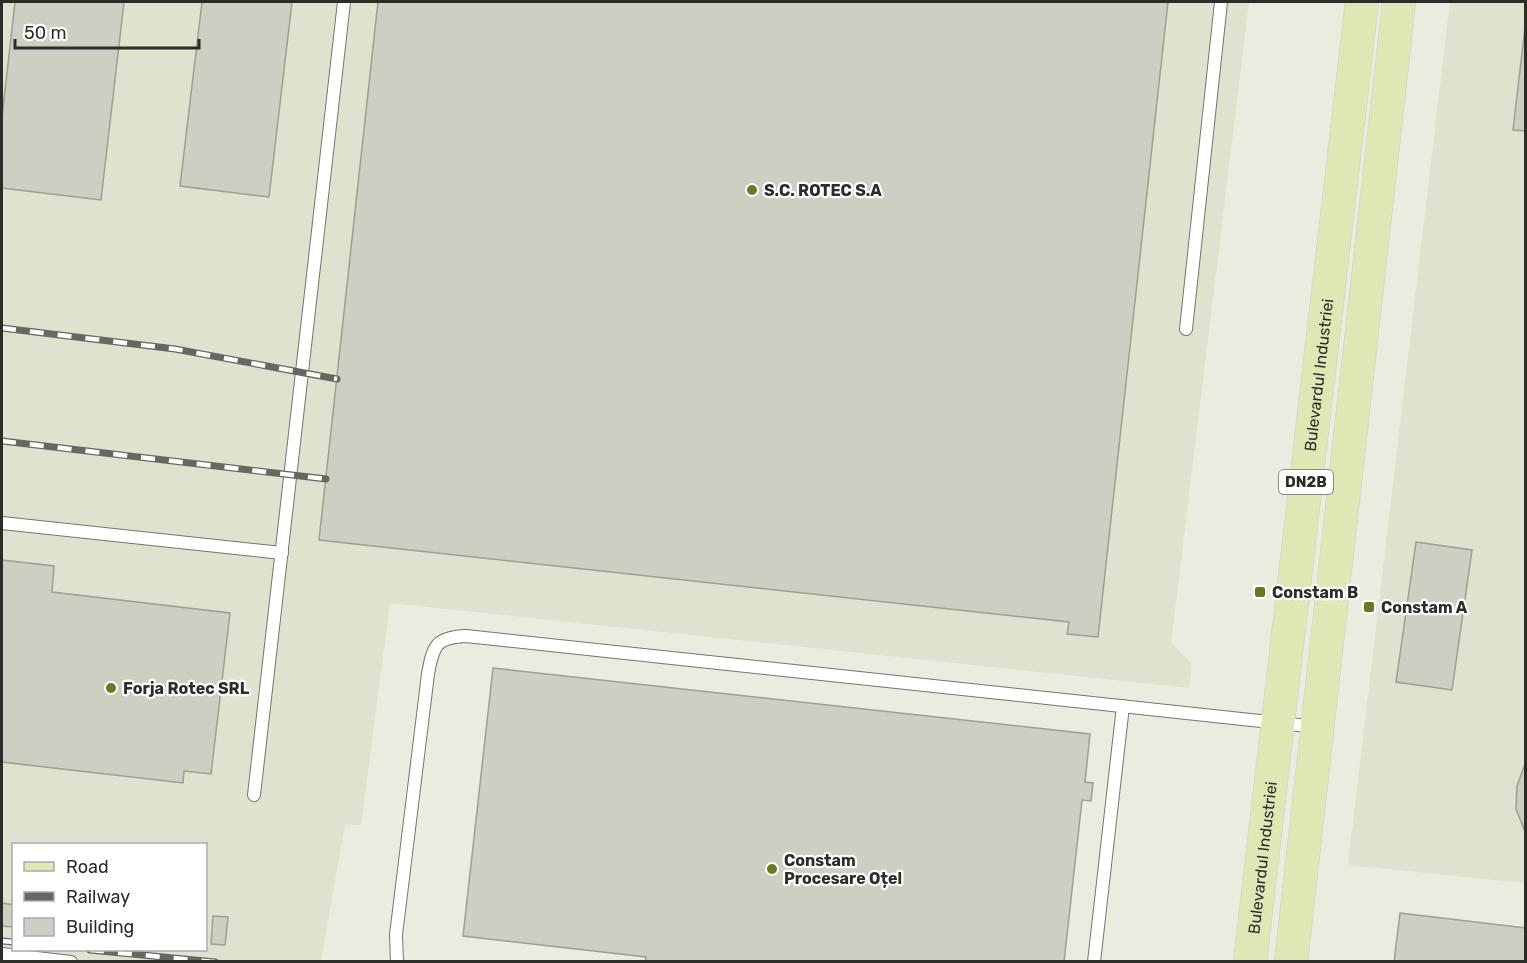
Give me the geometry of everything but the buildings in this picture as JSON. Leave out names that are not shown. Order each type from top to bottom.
[{"type":"main road","name":"Bulevardul Industriei","points":[[1250,962],[1362,2]]},
{"type":"main road","name":"DN2B","points":[[1291,962],[1399,2]]},
{"type":"lane","points":[[254,795],[345,2]]},
{"type":"lane","points":[[1186,329],[1221,2]]},
{"type":"lane","points":[[2,523],[282,553]]},
{"type":"lane","points":[[397,962],[396,935],[428,674],[431,658],[438,644],[449,637],[466,636],[1318,727]]},
{"type":"lane","points":[[1094,962],[1123,706]]},
{"type":"lane","points":[[2,954],[71,962]]},
{"type":"shaded area","points":[[2,2],[1249,2],[1171,643],[1192,664],[1189,688],[390,603],[361,825],[345,824],[321,961],[2,962]]},
{"type":"shaded area","points":[[1450,2],[1525,2],[1525,883],[1348,865]]},
{"type":"railway","points":[[2,328],[175,349],[337,379]]},
{"type":"railway","points":[[2,441],[326,479]]},
{"type":"railway","points":[[2,941],[12,942]]},
{"type":"railway","points":[[100,951],[215,962]]},
{"type":"place","name":"S.C. ROTEC S.A","points":[[752,190]]},
{"type":"place","name":"Constam B","points":[[1260,592]]},
{"type":"place","name":"Constam A","points":[[1369,607]]},
{"type":"place","name":"Forja Rotec SRL","points":[[111,688]]},
{"type":"place","name":"Constam Procesare Oțel","points":[[772,869]]}]
